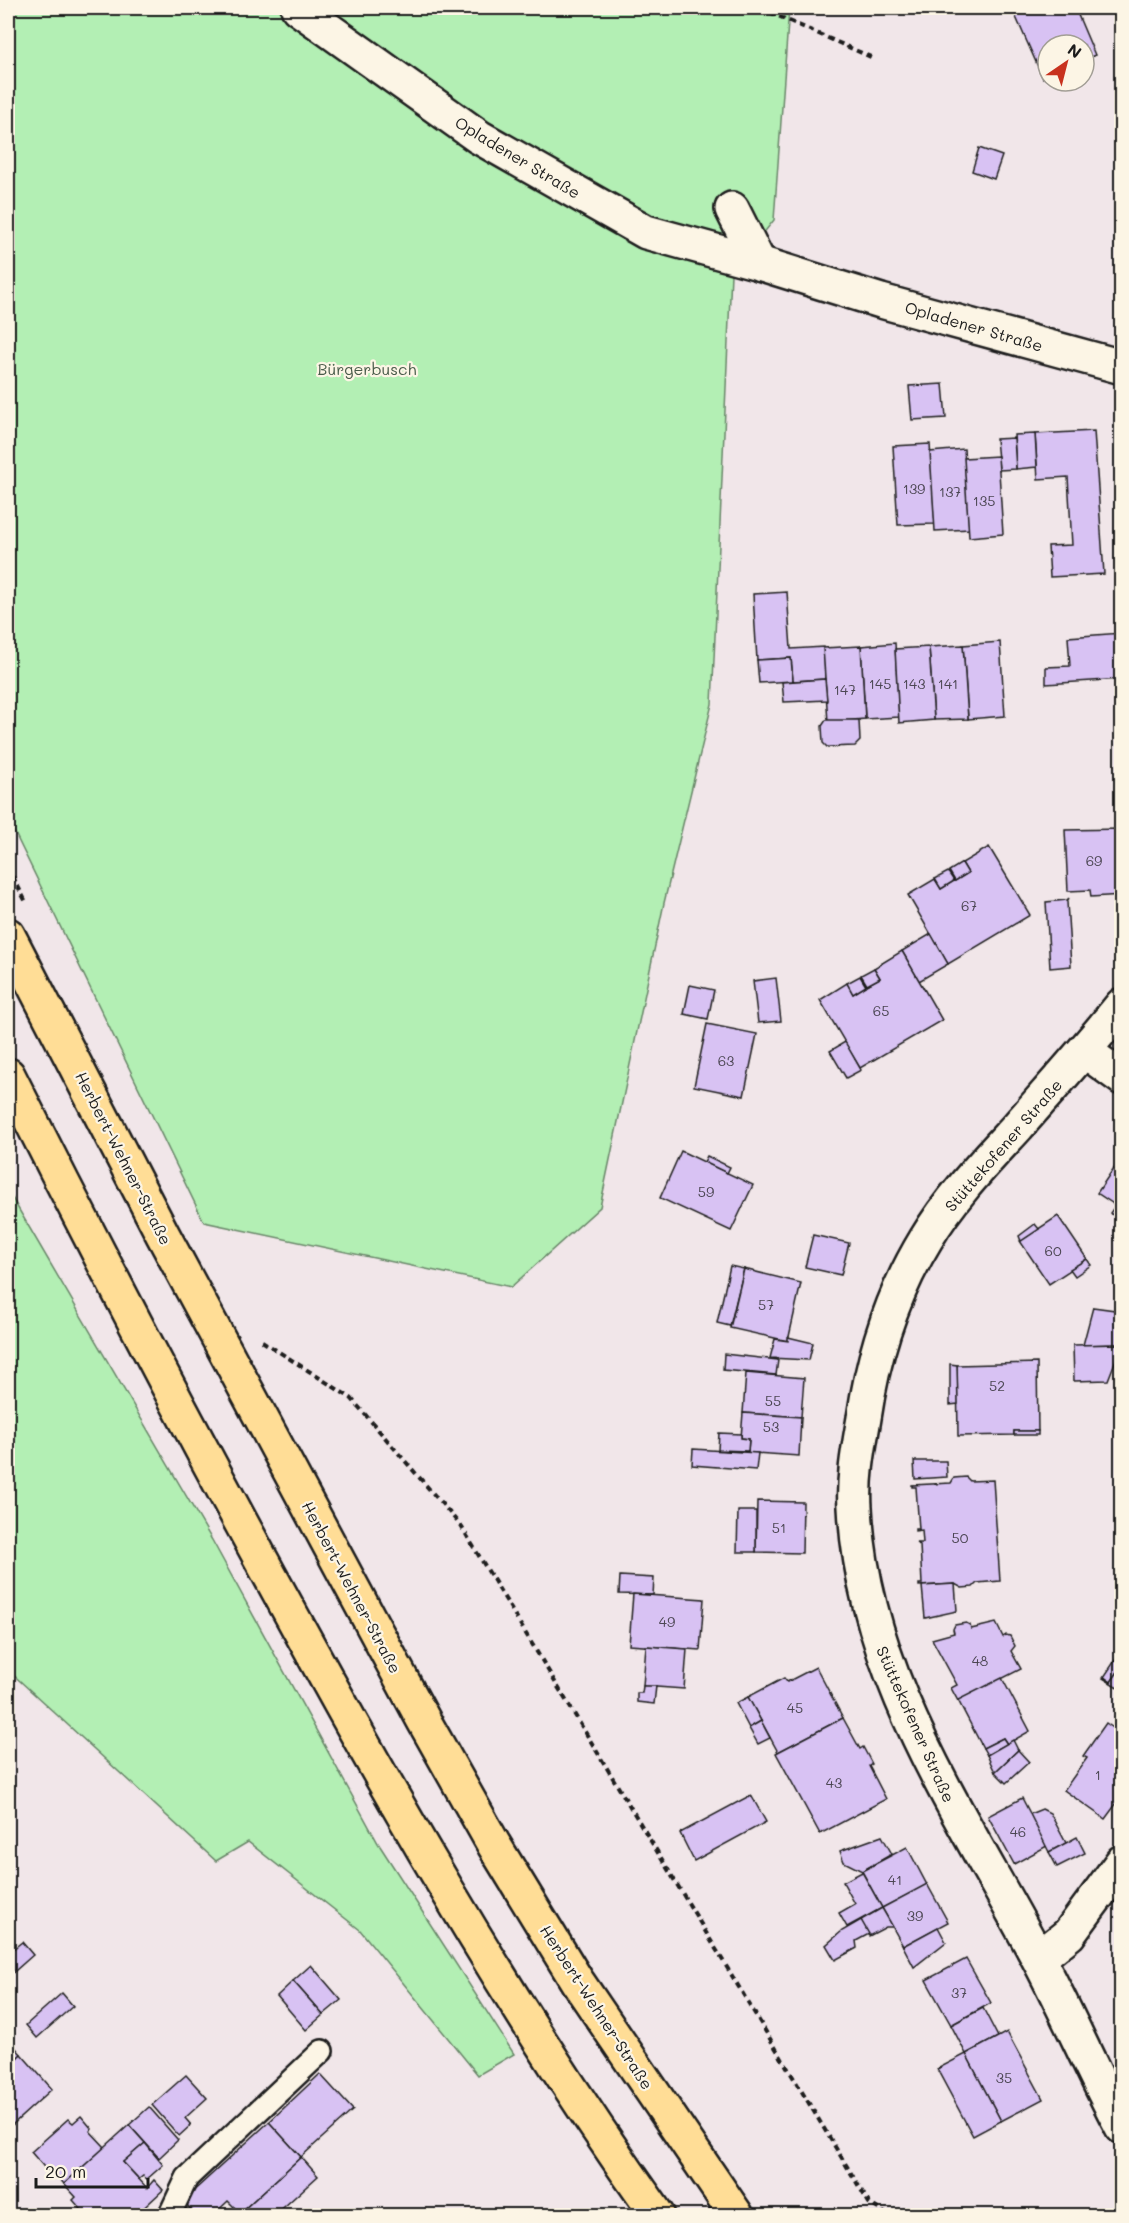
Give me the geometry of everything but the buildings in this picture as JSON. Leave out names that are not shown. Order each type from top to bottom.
[{"type":"main road","name":"Herbert-Wehner-Straße","points":[[8,934],[169,1245],[430,1731],[494,1845],[577,1981],[737,2216]]},
{"type":"main road","points":[[8,1075],[115,1287],[236,1515],[370,1757],[442,1882],[523,2014],[658,2216]]},
{"type":"street","name":"Opladener Straße","points":[[298,8],[479,137],[646,232],[759,263],[881,301],[1122,367]]},
{"type":"street","points":[[732,209],[759,263]]},
{"type":"street","name":"Stüttekofener Straße","points":[[1122,1005],[1085,1051],[965,1184],[926,1238],[891,1311],[868,1389],[857,1461],[854,1504],[865,1589],[880,1648],[937,1778],[1039,1958],[1096,2079],[1122,2127]]},
{"type":"street","points":[[1085,1051],[1122,1078]]},
{"type":"street","points":[[1039,1958],[1069,1934],[1122,1862]]},
{"type":"lane","points":[[169,2216],[187,2178],[322,2051]]},
{"type":"path","points":[[760,8],[873,58]]},
{"type":"path","points":[[8,867],[30,909]]},
{"type":"path","points":[[261,1340],[351,1398],[461,1526],[869,2203],[889,2216]]},
{"type":"green space","name":"Bürgerbusch","points":[[8,8],[789,8],[774,220],[731,274],[712,704],[664,903],[600,1207],[511,1287],[204,1222],[8,819]]},
{"type":"green space","points":[[8,1191],[212,1540],[378,1843],[514,2054],[478,2075],[360,1930],[248,1842],[216,1861],[8,1670]]}]
